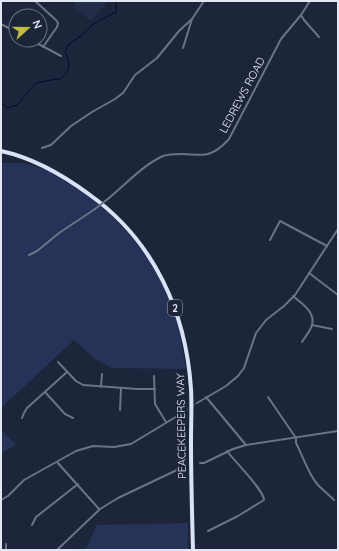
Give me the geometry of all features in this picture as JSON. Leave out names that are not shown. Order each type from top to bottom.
[{"type":"highway","name":"PEACEKEEPERS WAY","points":[[1,151],[11,153],[45,166],[76,184],[102,203],[126,225],[145,248],[163,281],[181,323],[190,376],[192,550]]},
{"type":"street","points":[[35,1],[43,8]]},
{"type":"street","points":[[42,148],[51,145],[71,126],[123,93],[135,75],[158,58],[179,31],[192,19],[204,1]]},
{"type":"street","name":"LEDREWS ROAD","points":[[29,255],[37,251],[59,233],[95,209],[149,165],[164,155],[206,155],[221,147],[228,139],[281,39],[301,15],[310,1]]},
{"type":"street","points":[[48,13],[58,23],[48,40]]},
{"type":"street","points":[[301,15],[319,37]]},
{"type":"street","points":[[184,48],[192,19]]},
{"type":"street","points":[[45,48],[61,56]]},
{"type":"street","points":[[270,240],[280,221],[327,246]]},
{"type":"street","points":[[197,403],[226,386],[238,376],[244,368],[256,333],[266,320],[284,306],[293,296],[338,229]]},
{"type":"street","points":[[309,273],[338,296]]},
{"type":"street","points":[[293,296],[308,309],[312,316],[312,325],[302,342]]},
{"type":"street","points":[[312,325],[332,329]]},
{"type":"street","points":[[58,362],[76,382],[82,385],[155,389]]},
{"type":"street","points":[[22,418],[26,410],[67,372]]},
{"type":"street","points":[[101,387],[102,374]]},
{"type":"street","points":[[154,376],[156,406],[166,422]]},
{"type":"street","points":[[120,410],[121,388]]},
{"type":"street","points":[[45,392],[65,414],[73,418]]},
{"type":"street","points":[[206,397],[246,445]]},
{"type":"street","points":[[268,397],[296,438],[296,443],[312,476],[334,500]]},
{"type":"street","points":[[1,500],[8,496],[24,480],[76,451],[94,446],[114,447],[132,444],[184,412]]},
{"type":"street","points":[[200,463],[204,463],[227,451],[246,445],[338,431]]},
{"type":"street","points":[[208,531],[238,516],[264,500],[264,495],[261,491],[227,451]]},
{"type":"street","points":[[57,462],[100,509]]},
{"type":"street","points":[[57,550],[100,509],[118,498],[159,478],[173,473],[178,469]]},
{"type":"street","points":[[32,525],[36,517],[78,484]]},
{"type":"street","points":[[6,544],[6,550]]},
{"type":"shaded area","points":[[77,1],[108,1],[91,21],[73,7]]},
{"type":"shaded area","points":[[1,163],[24,163],[45,169],[103,206],[126,231],[149,259],[165,290],[178,324],[186,369],[111,368],[94,358],[74,340],[1,408]]},
{"type":"shaded area","points":[[1,430],[16,445],[1,453]]},
{"type":"shaded area","points":[[188,523],[188,550],[85,550],[97,525]]},
{"type":"waterway","points":[[1,103],[7,108],[17,105],[36,83],[56,79],[59,80],[63,77],[69,68],[65,52],[69,44],[95,23],[116,12],[117,1]]},
{"type":"tunnel","points":[[184,412],[197,403]]}]
